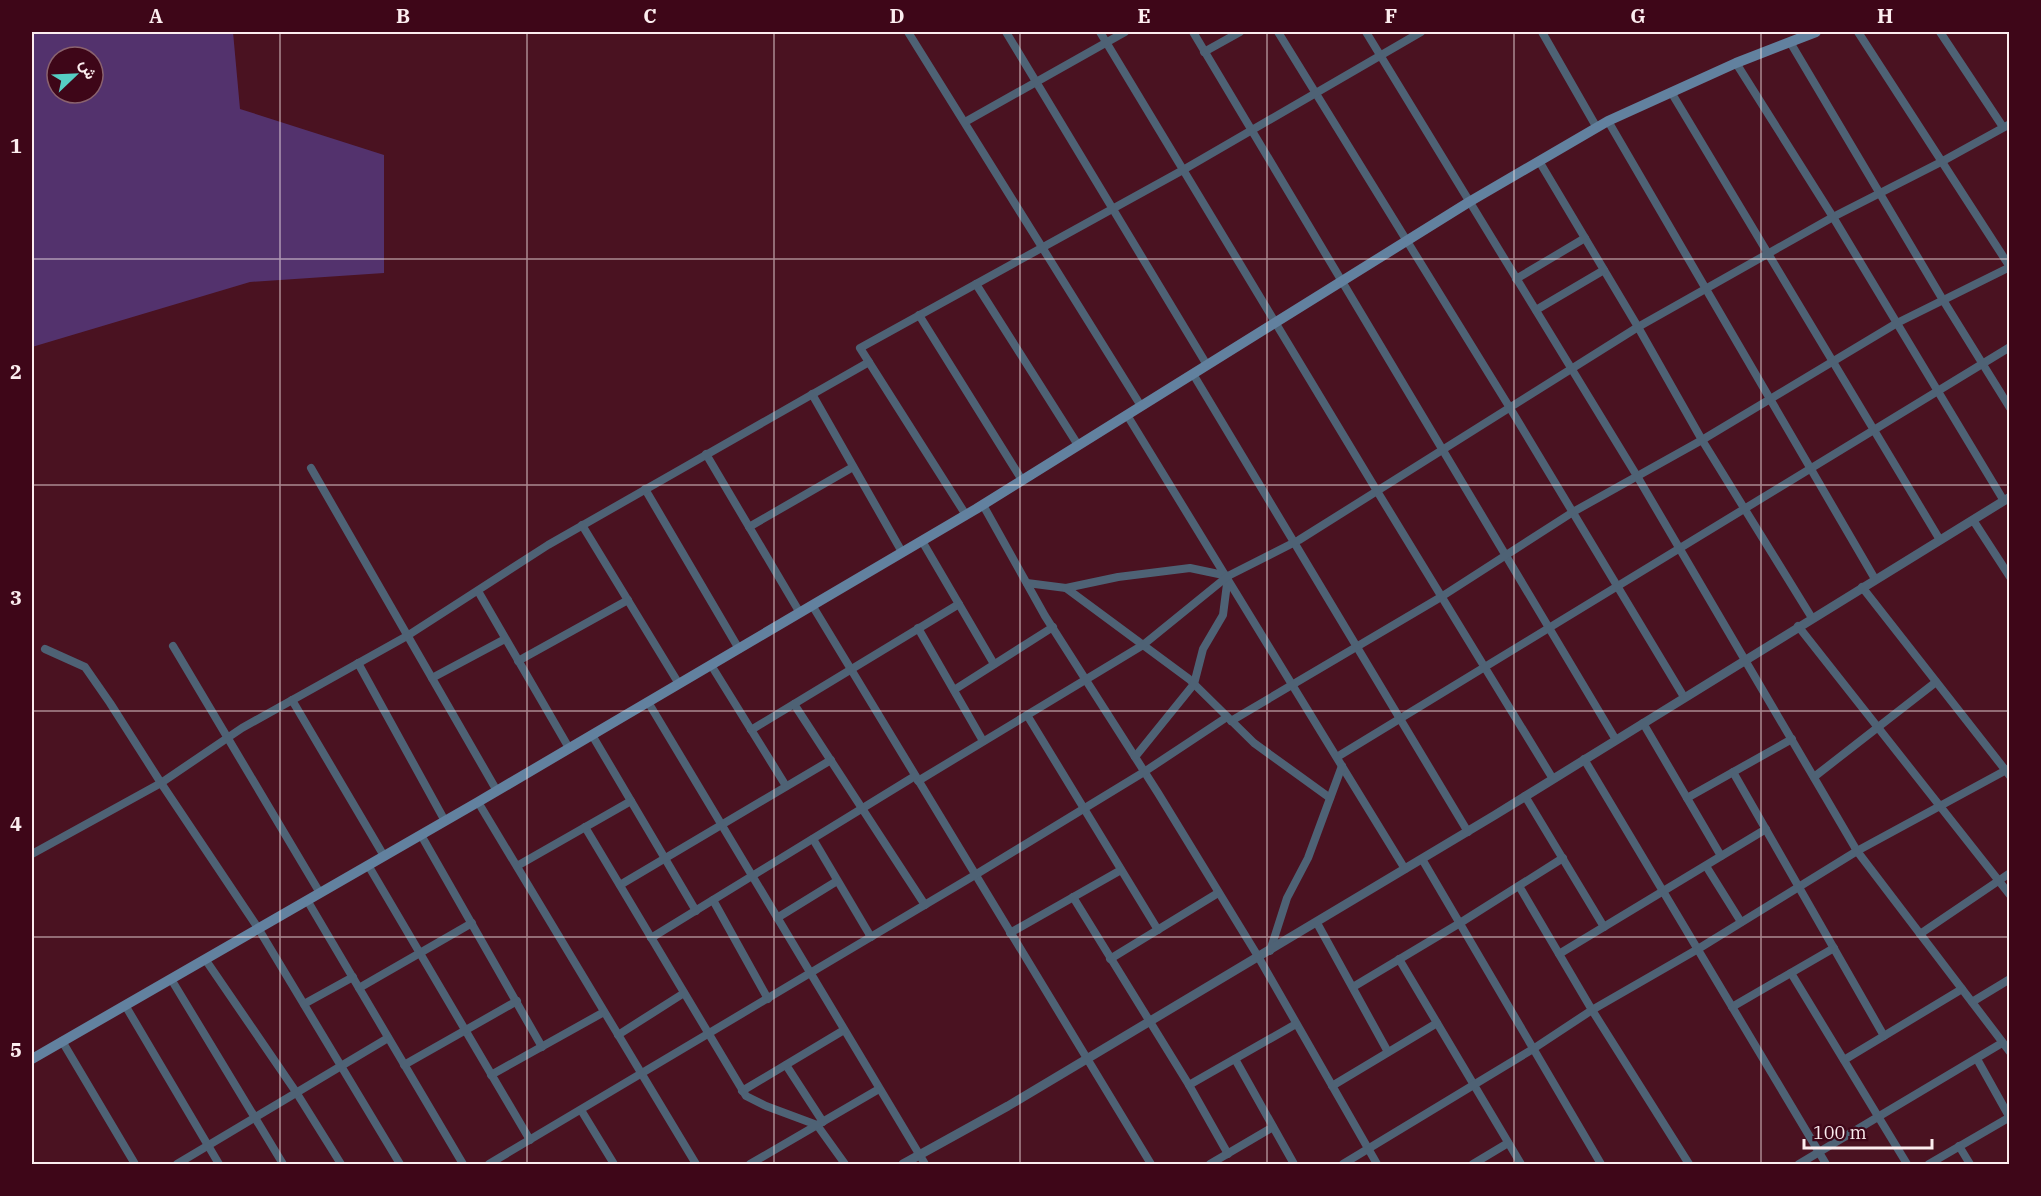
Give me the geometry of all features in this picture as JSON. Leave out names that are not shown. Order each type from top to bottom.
[{"type":"main road","points":[[32,1059],[497,791],[983,505],[1469,202],[1608,121],[1736,63],[1816,32]]},
{"type":"street","points":[[908,32],[1141,406]]},
{"type":"street","points":[[1006,32],[1207,365]]},
{"type":"street","points":[[1100,32],[1553,779]]},
{"type":"street","points":[[965,122],[1125,32]]},
{"type":"street","points":[[1192,32],[1507,554],[1616,740]]},
{"type":"street","points":[[1204,52],[1240,32]]},
{"type":"street","points":[[1278,32],[1510,408],[1684,697]]},
{"type":"street","points":[[1366,32],[1637,476],[1857,850],[2010,1052]]},
{"type":"street","points":[[966,515],[860,348],[1183,170],[1421,32]]},
{"type":"street","points":[[1542,32],[1597,128]]},
{"type":"street","points":[[489,1164],[871,938],[1229,719],[1292,686],[1441,597],[1573,512],[1702,440],[1897,323],[2010,267],[1858,32]]},
{"type":"street","points":[[651,938],[862,809],[983,741],[1143,645],[1228,576],[1294,542],[1638,327],[1833,217],[2006,126],[1940,32]]},
{"type":"street","points":[[1790,42],[2010,408]]},
{"type":"street","points":[[903,1164],[1086,1060],[1317,923],[2007,499],[1736,63]]},
{"type":"street","points":[[1671,92],[1940,540]]},
{"type":"street","points":[[1608,121],[1875,579]]},
{"type":"street","points":[[1539,161],[1702,440],[1812,618]]},
{"type":"street","points":[[1516,279],[1585,238]]},
{"type":"street","points":[[1536,310],[1604,270]]},
{"type":"street","points":[[976,284],[1078,445]]},
{"type":"street","points":[[919,315],[1022,480]]},
{"type":"street","points":[[1337,757],[2010,347]]},
{"type":"street","points":[[32,854],[161,783],[228,737],[407,636],[582,525],[869,362]]},
{"type":"street","points":[[1193,374],[1468,832]]},
{"type":"street","points":[[812,394],[902,552]]},
{"type":"street","points":[[1127,415],[1228,576],[1292,686],[1405,869]]},
{"type":"street","points":[[706,454],[800,612]]},
{"type":"street","points":[[749,527],[853,466]]},
{"type":"street","points":[[311,468],[497,791]]},
{"type":"street","points":[[645,489],[739,649]]},
{"type":"street","points":[[983,505],[1053,627],[1258,958],[1377,1164]]},
{"type":"street","points":[[1973,520],[2010,577]]},
{"type":"street","points":[[582,525],[679,684]]},
{"type":"street","points":[[922,541],[994,664]]},
{"type":"street","points":[[1027,583],[1066,588],[1118,577],[1190,568],[1228,576]]},
{"type":"street","points":[[1135,757],[1194,684],[1203,649],[1223,615],[1228,576]]},
{"type":"street","points":[[1343,1164],[1857,850],[1938,806],[2008,772],[1862,587]]},
{"type":"street","points":[[1066,588],[1194,684],[1254,743],[1330,798]]},
{"type":"street","points":[[478,591],[568,748]]},
{"type":"street","points":[[518,661],[628,600]]},
{"type":"street","points":[[751,730],[959,604]]},
{"type":"street","points":[[812,605],[1151,1164]]},
{"type":"street","points":[[1798,626],[2010,895]]},
{"type":"street","points":[[954,690],[1053,627]]},
{"type":"street","points":[[918,628],[983,741]]},
{"type":"street","points":[[432,678],[505,639]]},
{"type":"street","points":[[173,646],[321,892]]},
{"type":"street","points":[[45,649],[85,667],[110,703],[258,928],[400,1164]]},
{"type":"street","points":[[358,663],[445,821]]},
{"type":"street","points":[[711,664],[786,786]]},
{"type":"street","points":[[1814,777],[1936,682]]},
{"type":"street","points":[[292,700],[384,856]]},
{"type":"street","points":[[648,702],[925,1164]]},
{"type":"street","points":[[794,704],[925,905]]},
{"type":"street","points":[[1027,715],[1158,930]]},
{"type":"street","points":[[1643,723],[1721,856]]},
{"type":"street","points":[[592,735],[696,911]]},
{"type":"street","points":[[1687,798],[1792,739]]},
{"type":"street","points":[[1584,759],[1826,1164]]},
{"type":"street","points":[[620,885],[831,760]]},
{"type":"street","points":[[1270,951],[1287,898],[1308,858],[1342,766]]},
{"type":"street","points":[[1733,772],[1884,1036]]},
{"type":"street","points":[[1526,796],[1604,927]]},
{"type":"street","points":[[516,866],[631,801]]},
{"type":"street","points":[[478,802],[696,1164]]},
{"type":"street","points":[[585,827],[742,1091],[746,1096],[766,1106],[820,1124]]},
{"type":"street","points":[[1559,954],[1766,829]]},
{"type":"street","points":[[421,834],[542,1047]]},
{"type":"street","points":[[813,839],[871,938]]},
{"type":"street","points":[[1353,987],[1563,858]]},
{"type":"street","points":[[1422,859],[1601,1164]]},
{"type":"street","points":[[368,865],[530,1140]]},
{"type":"street","points":[[1706,866],[1741,922]]},
{"type":"street","points":[[1010,933],[1121,870]]},
{"type":"street","points":[[1920,934],[2010,873]]},
{"type":"street","points":[[777,918],[837,881]]},
{"type":"street","points":[[1519,886],[1592,1010],[1689,1164]]},
{"type":"street","points":[[1110,959],[1218,893]]},
{"type":"street","points":[[1073,897],[1190,1085],[1228,1154]]},
{"type":"street","points":[[307,900],[463,1164]]},
{"type":"street","points":[[713,900],[768,999]]},
{"type":"street","points":[[359,988],[472,923]]},
{"type":"street","points":[[1317,923],[1388,1052]]},
{"type":"street","points":[[1732,1007],[1834,948]]},
{"type":"street","points":[[205,959],[296,1092],[341,1164]]},
{"type":"street","points":[[1399,959],[1521,1164]]},
{"type":"street","points":[[1791,973],[1907,1164]]},
{"type":"street","points":[[304,1004],[352,977]]},
{"type":"street","points":[[171,979],[283,1164]]},
{"type":"street","points":[[1972,1002],[2010,979]]},
{"type":"street","points":[[1844,1060],[1962,989]]},
{"type":"street","points":[[618,1035],[684,993]]},
{"type":"street","points":[[404,1065],[517,1001]]},
{"type":"street","points":[[125,1005],[219,1164]]},
{"type":"street","points":[[491,1075],[604,1012]]},
{"type":"street","points":[[1332,1086],[1437,1023]]},
{"type":"street","points":[[1190,1085],[1296,1024]]},
{"type":"street","points":[[742,1091],[844,1030]]},
{"type":"street","points":[[177,1164],[388,1038]]},
{"type":"street","points":[[63,1041],[135,1164]]},
{"type":"street","points":[[1799,1164],[2002,1043]]},
{"type":"street","points":[[1235,1059],[1294,1164]]},
{"type":"street","points":[[1929,1164],[2009,1117],[1977,1059]]},
{"type":"street","points":[[786,1065],[845,1164]]},
{"type":"street","points":[[750,1164],[879,1089]]},
{"type":"street","points":[[581,1110],[614,1164]]},
{"type":"street","points":[[1210,1164],[1273,1127]]},
{"type":"street","points":[[1473,1164],[1508,1143]]},
{"type":"street","points":[[1959,1146],[1970,1164]]},
{"type":"shaded area","points":[[32,32],[233,32],[240,109],[384,155],[384,273],[250,282],[32,347]]}]
